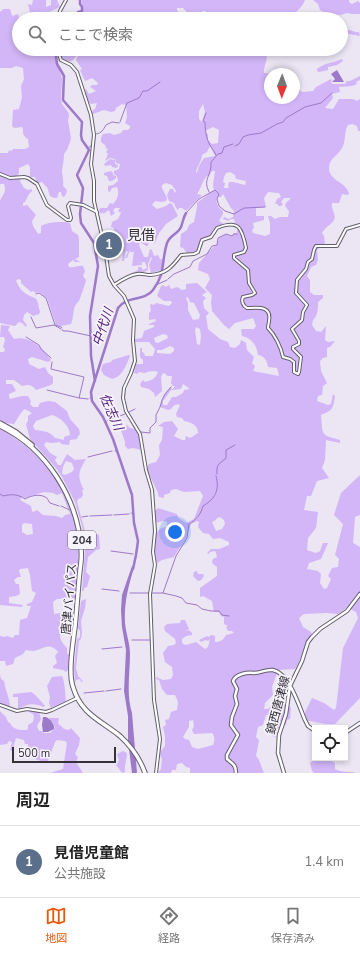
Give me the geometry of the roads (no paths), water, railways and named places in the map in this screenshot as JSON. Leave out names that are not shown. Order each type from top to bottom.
[{"type":"highway","name":"唐津バイパス","points":[[0,425],[31,447],[56,474],[69,501],[76,521],[82,551],[72,652],[71,675],[73,688],[77,698],[90,715],[125,741],[137,756],[145,773]]},
{"type":"main road","name":"鎮西唐津線","points":[[284,773],[278,756],[279,735],[286,714],[290,686],[302,661],[308,642],[324,626],[347,611],[360,594]]},
{"type":"main road","points":[[236,773],[235,767],[226,755],[238,735],[231,725],[232,717],[237,704],[235,696],[236,688],[233,683],[234,679],[246,672],[257,673],[272,670],[284,676],[308,726],[312,729]]},
{"type":"main road","points":[[348,731],[360,723]]},
{"type":"street","points":[[60,12],[66,0]]},
{"type":"street","points":[[60,56],[61,60],[71,65],[77,72],[93,123],[94,142],[92,169],[94,181],[94,201],[98,212],[109,276],[114,285],[122,292],[127,300],[134,319],[133,340],[135,361],[123,393],[126,411],[140,434],[146,470],[152,490],[155,531],[153,552],[155,569],[150,594],[154,700],[160,739],[156,773]]},
{"type":"street","points":[[0,174],[10,178],[28,178],[37,184],[47,205],[67,220],[70,220],[71,218],[68,208],[69,204],[72,203],[98,212]]},
{"type":"street","points":[[114,285],[120,280],[136,274],[153,274],[163,272],[173,267],[181,255],[198,252],[202,240],[211,237],[217,228],[229,224],[235,224],[238,226],[242,234],[246,248],[244,252],[234,255],[234,258],[248,270],[249,283],[255,293],[243,297],[242,301],[248,308],[262,308],[266,310],[269,318],[268,328],[274,333],[282,350],[283,357],[294,362],[294,374],[298,374],[301,357],[292,349],[298,344],[299,340],[292,329],[302,320],[303,312],[307,305],[296,293],[296,282],[306,269],[308,262],[312,259],[316,246],[337,246],[346,229],[360,226]]},
{"type":"street","points":[[0,705],[17,711],[27,709],[46,712],[77,698]]},
{"type":"waterway","name":"佐志川","points":[[78,12],[82,11],[80,0]]},
{"type":"waterway","name":"佐志川","points":[[56,56],[57,64],[64,76],[63,100],[82,122],[82,140],[89,150],[77,175],[83,188],[80,214],[81,223],[94,243],[98,266],[90,316],[91,356],[95,381]]},
{"type":"waterway","points":[[120,122],[127,103],[139,98],[143,91],[147,91],[160,82]]},
{"type":"waterway","points":[[235,146],[239,144],[243,137],[261,133],[283,122],[286,118],[305,107],[321,103],[332,93]]},
{"type":"waterway","points":[[206,113],[203,121],[205,122],[205,129],[209,143],[216,155]]},
{"type":"waterway","points":[[96,134],[101,132],[106,125],[112,122],[119,123]]},
{"type":"waterway","points":[[209,192],[206,184],[211,162],[218,154],[222,153],[224,147],[233,144]]},
{"type":"waterway","name":"佐志川","points":[[88,148],[92,145]]},
{"type":"waterway","points":[[186,213],[199,199],[215,190],[219,194],[217,199],[219,206],[225,211],[234,214],[244,208],[265,207]]},
{"type":"waterway","name":"佐志川","points":[[133,569],[138,541],[134,523],[132,495],[113,439],[103,417],[92,401],[91,392],[118,308],[126,301],[145,296],[153,290],[162,273],[167,243],[170,238],[180,229],[186,213]]},
{"type":"waterway","points":[[168,279],[174,274],[190,267],[193,261],[207,254],[212,246],[217,245],[218,238],[226,234],[232,236],[237,234]]},
{"type":"waterway","name":"中代川","points":[[156,285],[167,280]]},
{"type":"waterway","points":[[36,294],[39,293],[46,298],[55,325],[62,328]]},
{"type":"waterway","points":[[31,317],[36,328],[54,325],[61,329]]},
{"type":"waterway","points":[[62,330],[91,336]]},
{"type":"waterway","points":[[26,337],[39,345],[41,349],[51,358]]},
{"type":"waterway","points":[[52,362],[51,369],[84,377],[79,398],[88,399]]},
{"type":"waterway","points":[[141,432],[150,433],[150,428],[156,422],[156,415],[162,400],[171,387]]},
{"type":"waterway","points":[[47,390],[79,398]]},
{"type":"waterway","points":[[129,412],[135,409]]},
{"type":"waterway","points":[[115,418],[125,414]]},
{"type":"waterway","points":[[107,421],[114,418]]},
{"type":"waterway","points":[[217,474],[218,466],[226,458],[226,450],[235,445]]},
{"type":"waterway","points":[[88,457],[112,451]]},
{"type":"waterway","points":[[163,593],[176,556],[187,538],[189,524],[194,521],[201,512],[203,506],[216,494],[216,476]]},
{"type":"waterway","points":[[0,494],[3,496],[17,495],[25,499],[31,496],[40,495],[48,499]]},
{"type":"waterway","points":[[48,500],[50,503],[59,506]]},
{"type":"waterway","points":[[61,506],[70,510]]},
{"type":"waterway","points":[[114,515],[129,514]]},
{"type":"waterway","points":[[90,516],[112,515]]},
{"type":"waterway","points":[[82,517],[88,516]]},
{"type":"waterway","points":[[111,551],[133,554]]},
{"type":"waterway","points":[[102,589],[119,591]]},
{"type":"waterway","points":[[130,593],[149,593]]},
{"type":"waterway","points":[[151,593],[163,593],[176,596],[182,598],[186,603],[197,605],[202,609],[219,611],[222,615],[229,616]]},
{"type":"waterway","points":[[132,640],[150,640]]},
{"type":"waterway","points":[[102,649],[122,647]]},
{"type":"waterway","points":[[106,691],[121,689]]},
{"type":"waterway","points":[[84,693],[104,691]]},
{"type":"place","name":"見借児童館","points":[[109,245]]},
{"type":"district","name":"見借","points":[[141,235]]}]
